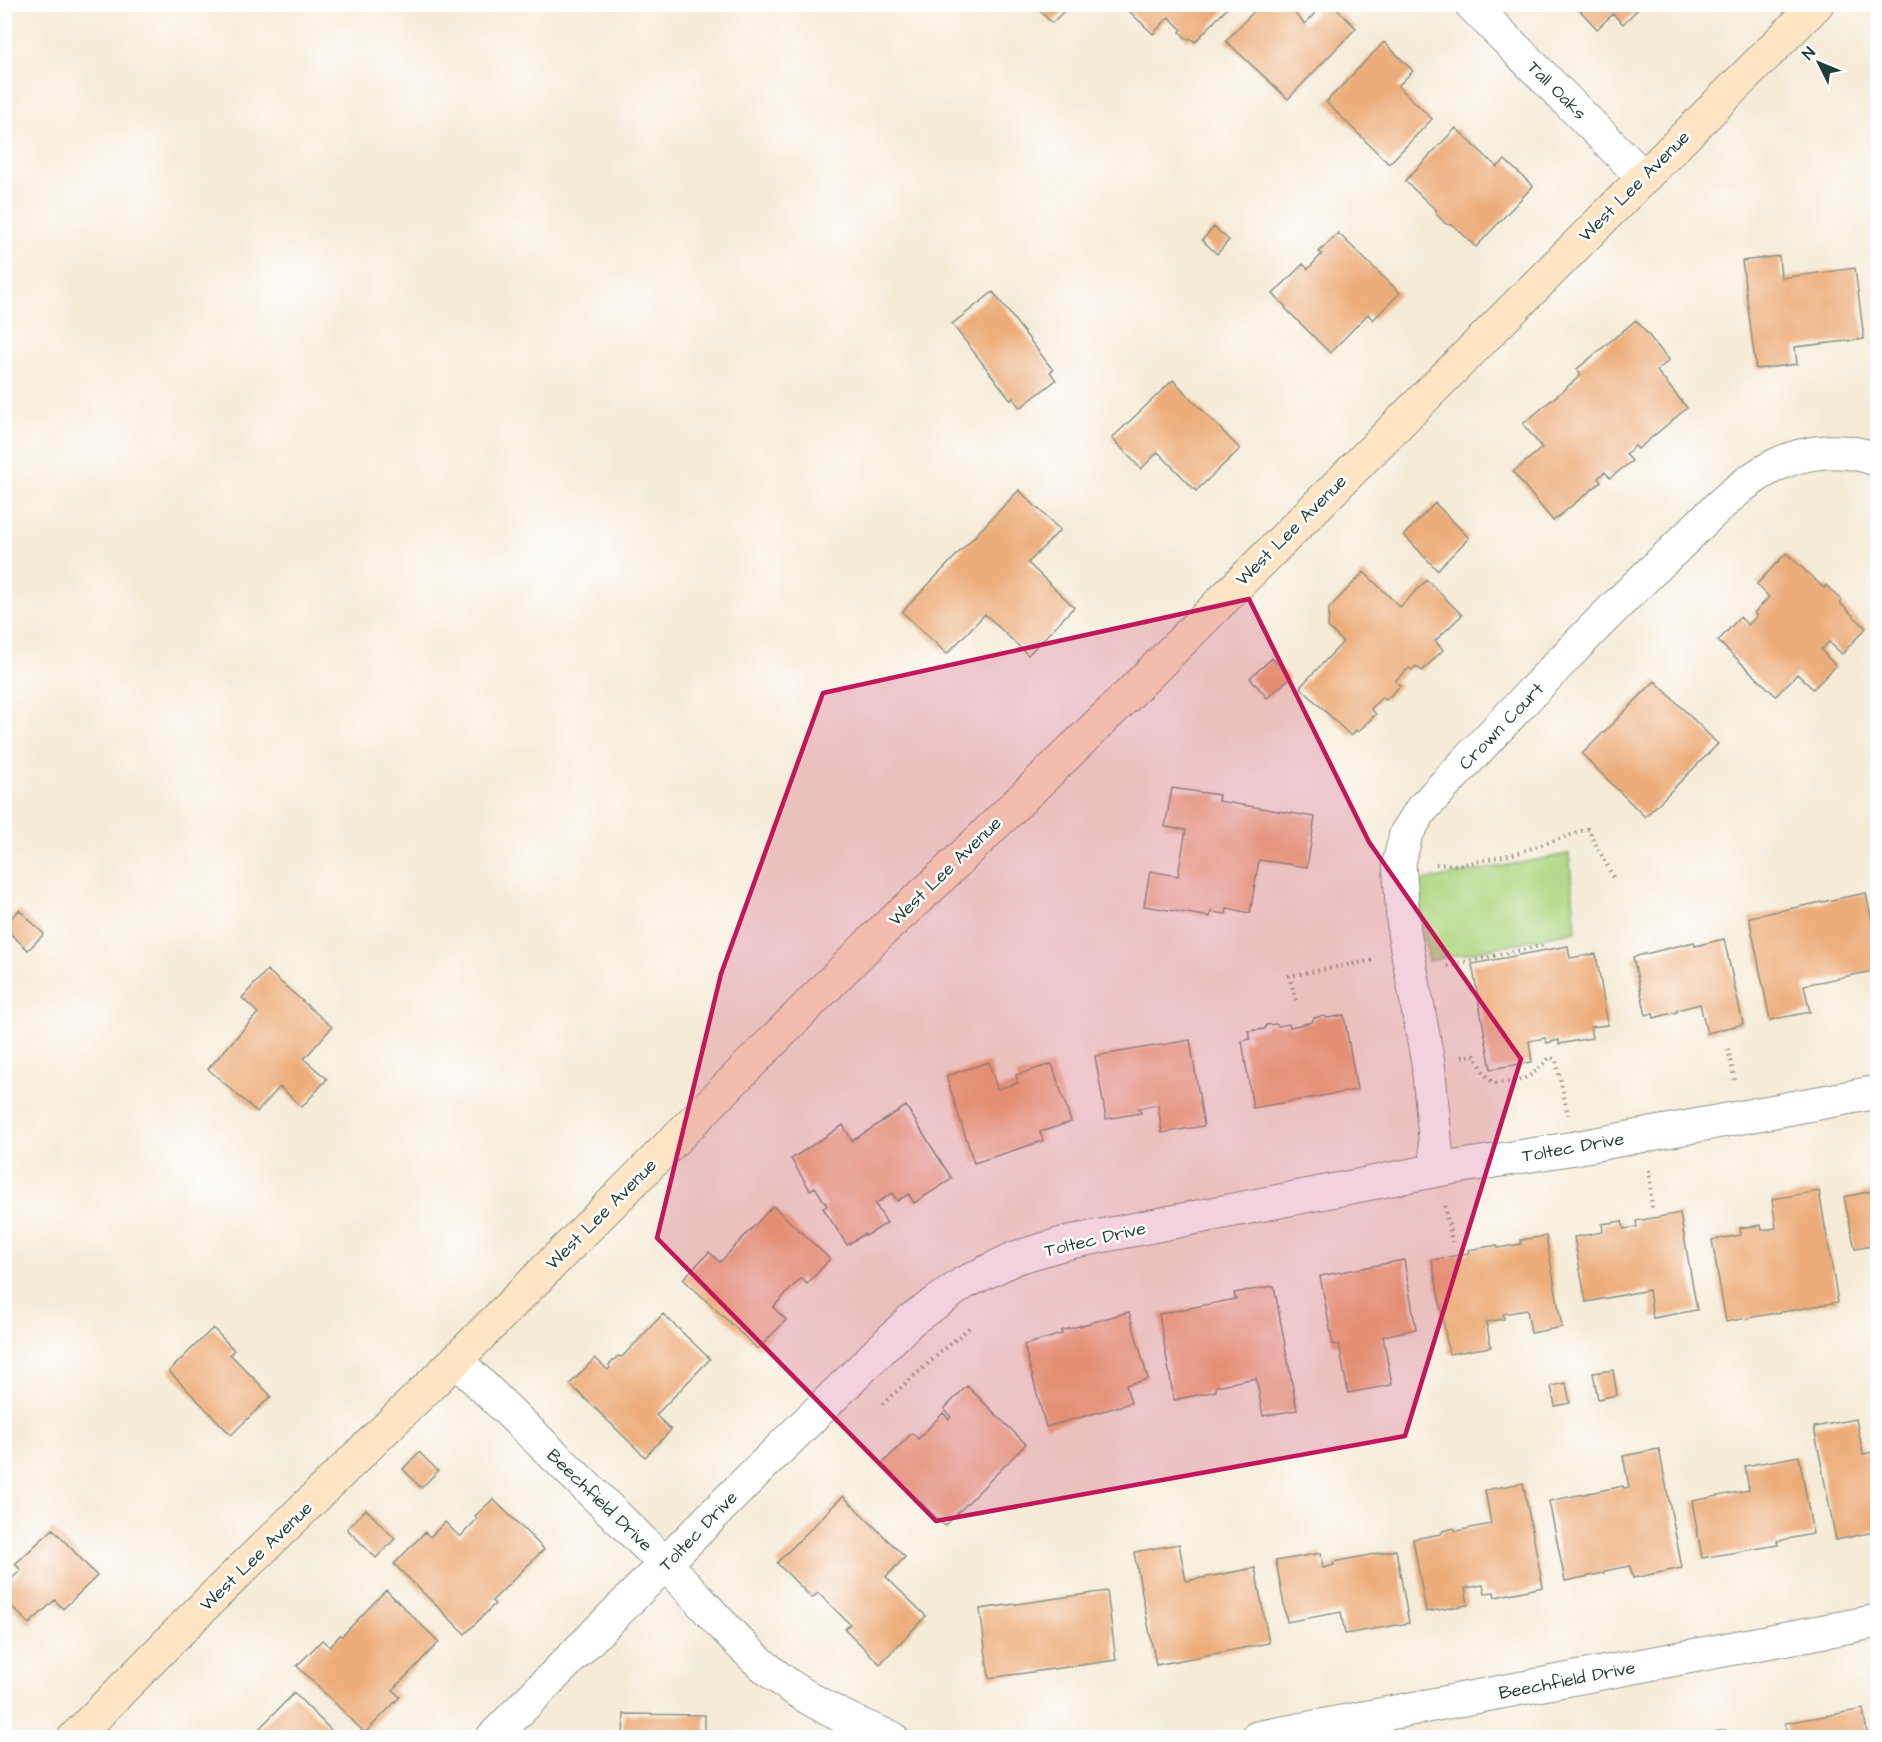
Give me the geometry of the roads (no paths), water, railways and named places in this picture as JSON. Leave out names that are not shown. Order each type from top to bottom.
[{"type":"street","name":"Tall Oaks","points":[[1471,4],[1643,177]]},
{"type":"street","name":"West Lee Avenue","points":[[74,1737],[209,1601],[456,1360],[879,934],[931,887],[1126,697],[1817,4]]},
{"type":"street","name":"Crown Court","points":[[1438,1170],[1428,1063],[1404,932],[1399,862],[1406,834],[1421,810],[1629,592],[1740,488],[1775,465],[1801,455],[1833,451],[1865,455],[1878,460]]},
{"type":"street","name":"Toltec Drive","points":[[492,1737],[911,1320],[964,1282],[1015,1258],[1065,1243],[1438,1170],[1575,1148],[1878,1092]]},
{"type":"street","name":"Beechfield Drive","points":[[456,1360],[666,1564],[748,1652],[785,1683],[805,1696],[867,1728],[892,1737]]},
{"type":"street","name":"Beechfield Drive","points":[[1257,1737],[1878,1621]]}]
